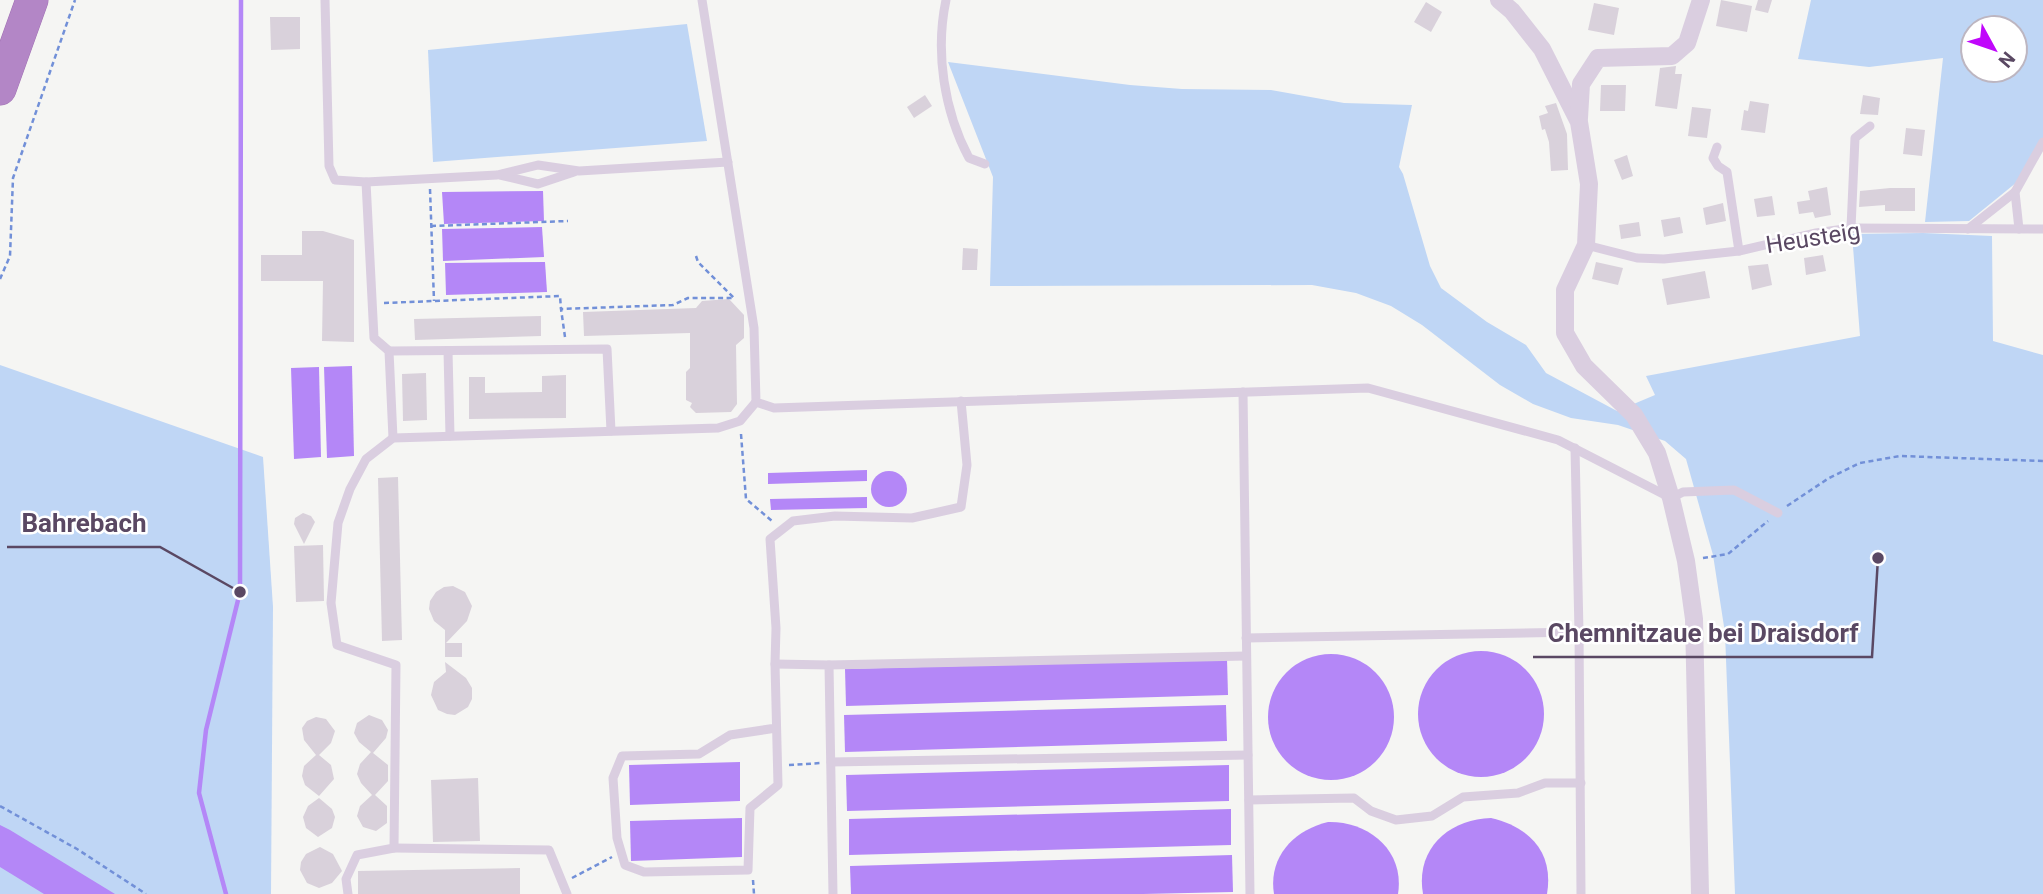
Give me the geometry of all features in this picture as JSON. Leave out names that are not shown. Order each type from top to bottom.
[{"type":"highway","points":[[0,89],[32,0]]},
{"type":"street","points":[[1499,0],[1512,11],[1542,49],[1578,116]]},
{"type":"street","points":[[1700,894],[1693,619],[1686,561],[1657,453],[1634,415],[1584,366],[1565,333],[1564,290],[1586,245],[1589,184],[1578,116],[1581,84],[1598,58],[1672,55],[1686,43],[1701,0]]},
{"type":"lane","points":[[325,0],[329,166],[335,180],[366,182],[497,175],[538,165],[579,171],[728,162]]},
{"type":"lane","points":[[394,848],[396,665],[337,645],[331,603],[338,523],[350,489],[366,459],[393,438],[718,428],[740,421],[756,402],[754,328],[702,0]]},
{"type":"lane","points":[[946,0],[940,37],[944,77],[953,121],[969,158],[985,164]]},
{"type":"lane","points":[[1851,228],[1855,138],[1870,126]]},
{"type":"lane","points":[[1968,229],[2015,192],[2043,142]]},
{"type":"lane","points":[[1717,146],[1713,158],[1718,166],[1727,172],[1739,251]]},
{"type":"lane","points":[[497,175],[538,184],[579,171]]},
{"type":"lane","points":[[366,182],[374,338],[389,351],[607,349],[611,431]]},
{"type":"lane","points":[[2015,192],[2019,229]]},
{"type":"lane","name":"Heusteig","points":[[1586,245],[1637,258],[1664,259],[1739,251],[1816,233],[1851,228],[2043,229]]},
{"type":"lane","points":[[389,351],[393,438]]},
{"type":"lane","points":[[448,351],[450,436]]},
{"type":"lane","points":[[756,402],[774,408],[1368,388],[1558,440],[1671,498],[1683,492],[1734,490],[1778,513]]},
{"type":"lane","points":[[1243,392],[1250,894]]},
{"type":"lane","points":[[776,728],[730,735],[699,754],[622,756],[613,778],[617,838],[625,865],[644,872],[748,870],[750,808],[778,785],[776,628],[771,539],[793,521],[835,516],[912,518],[961,507],[967,465],[961,401]]},
{"type":"lane","points":[[1575,448],[1581,894]]},
{"type":"lane","points":[[1246,638],[1579,632]]},
{"type":"lane","points":[[775,664],[829,666],[1247,656]]},
{"type":"lane","points":[[829,666],[833,894]]},
{"type":"lane","points":[[831,762],[1248,755]]},
{"type":"lane","points":[[1249,800],[1354,798],[1371,811],[1396,820],[1432,816],[1463,797],[1518,793],[1545,783],[1581,783]]},
{"type":"lane","points":[[348,894],[346,879],[357,855],[394,848],[548,850],[567,894]]},
{"type":"path","points":[[0,279],[10,256],[13,178],[75,0]]},
{"type":"path","points":[[430,178],[434,301]]},
{"type":"path","points":[[431,226],[568,221]]},
{"type":"path","points":[[561,309],[673,305],[688,298],[734,298],[698,262],[696,256]]},
{"type":"path","points":[[372,303],[560,296],[567,349]]},
{"type":"path","points":[[740,421],[746,499],[783,530]]},
{"type":"path","points":[[1686,561],[1728,554],[1778,513],[1829,478],[1860,463],[1900,456],[2043,461]]},
{"type":"path","points":[[777,765],[831,762]]},
{"type":"path","points":[[0,806],[77,849],[146,894]]},
{"type":"path","points":[[563,883],[621,852]]},
{"type":"shaded area","points":[[1811,0],[2043,0],[2043,138],[2022,178],[1969,221],[1925,222],[1943,58],[1869,67],[1798,59]]},
{"type":"shaded area","points":[[687,24],[707,141],[433,162],[428,50]]},
{"type":"shaded area","points":[[948,62],[1130,85],[1182,89],[1271,90],[1344,103],[1412,105],[1399,167],[1430,266],[1441,288],[1487,322],[1526,345],[1546,373],[1617,411],[1655,395],[1646,376],[1860,336],[1852,234],[1992,236],[1993,341],[2043,355],[2043,894],[1735,894],[1725,633],[1713,555],[1686,459],[1665,441],[1618,425],[1571,418],[1533,404],[1500,385],[1422,325],[1391,306],[1356,293],[1312,285],[990,286],[993,177]]},
{"type":"shaded area","points":[[543,191],[544,221],[444,224],[442,192]]},
{"type":"shaded area","points":[[542,227],[544,257],[443,261],[442,229]]},
{"type":"shaded area","points":[[545,262],[547,292],[446,295],[445,263]]},
{"type":"shaded area","points":[[0,365],[263,457],[273,607],[271,894],[0,894]]},
{"type":"shaded area","points":[[352,366],[354,456],[327,458],[324,367]]},
{"type":"shaded area","points":[[319,367],[321,457],[294,459],[291,368]]},
{"type":"shaded area","points":[[867,470],[867,481],[768,484],[768,473]]},
{"type":"shaded area","points":[[889,471],[902,476],[907,489],[902,502],[889,507],[876,502],[871,489],[876,476]]},
{"type":"shaded area","points":[[867,497],[867,508],[771,510],[770,499]]},
{"type":"shaded area","points":[[1481,651],[1505,656],[1526,669],[1539,690],[1544,714],[1539,738],[1526,759],[1505,772],[1481,777],[1457,772],[1436,759],[1423,738],[1418,714],[1423,690],[1436,669],[1457,656]]},
{"type":"shaded area","points":[[1331,654],[1355,659],[1376,672],[1389,693],[1394,717],[1389,741],[1376,762],[1355,775],[1331,780],[1307,775],[1286,762],[1273,741],[1268,717],[1273,693],[1286,672],[1307,659]]},
{"type":"shaded area","points":[[1227,659],[1228,695],[846,706],[845,669]]},
{"type":"shaded area","points":[[1226,705],[1227,741],[845,752],[844,715]]},
{"type":"shaded area","points":[[740,762],[740,801],[630,805],[629,765]]},
{"type":"shaded area","points":[[1229,765],[1229,801],[847,811],[846,775]]},
{"type":"shaded area","points":[[1231,809],[1231,845],[849,855],[849,819]]},
{"type":"shaded area","points":[[742,818],[742,857],[631,861],[630,821]]},
{"type":"shaded area","points":[[1491,818],[1517,828],[1536,844],[1547,866],[1547,894],[1423,894],[1424,863],[1438,840],[1462,824]]},
{"type":"shaded area","points":[[1328,822],[1357,827],[1381,841],[1396,864],[1398,894],[1274,894],[1275,868],[1286,847],[1304,831]]},
{"type":"shaded area","points":[[0,825],[115,894],[44,894],[0,867]]},
{"type":"shaded area","points":[[1232,855],[1233,892],[851,894],[850,866]]},
{"type":"building","points":[[1721,0],[1752,6],[1747,32],[1716,26]]},
{"type":"building","points":[[1758,0],[1772,0],[1768,13],[1755,10]]},
{"type":"building","points":[[1426,2],[1442,12],[1431,32],[1414,22]]},
{"type":"building","points":[[1594,3],[1619,8],[1614,35],[1588,30]]},
{"type":"building","points":[[270,17],[300,17],[300,49],[271,50]]},
{"type":"building","points":[[1676,66],[1675,74],[1682,74],[1677,109],[1655,106],[1660,68]]},
{"type":"building","points":[[1601,85],[1626,85],[1625,111],[1600,111]]},
{"type":"building","points":[[925,95],[932,106],[914,118],[907,107]]},
{"type":"building","points":[[1863,95],[1880,98],[1878,115],[1860,114]]},
{"type":"building","points":[[1750,101],[1769,104],[1765,133],[1741,130],[1744,110],[1748,111]]},
{"type":"building","points":[[1556,103],[1567,134],[1568,170],[1551,171],[1549,142],[1545,129],[1542,130],[1539,116],[1548,113],[1545,106]]},
{"type":"building","points":[[1692,107],[1711,109],[1707,138],[1688,136]]},
{"type":"building","points":[[1906,128],[1925,130],[1922,156],[1903,154]]},
{"type":"building","points":[[1627,155],[1633,176],[1622,180],[1614,160]]},
{"type":"building","points":[[1827,187],[1831,215],[1815,218],[1813,212],[1799,214],[1797,202],[1810,200],[1808,191]]},
{"type":"building","points":[[1915,188],[1915,211],[1885,211],[1885,205],[1859,207],[1860,191]]},
{"type":"building","points":[[1772,196],[1775,215],[1757,217],[1754,199]]},
{"type":"building","points":[[1723,203],[1726,221],[1706,225],[1703,208]]},
{"type":"building","points":[[1680,217],[1683,233],[1664,237],[1661,220]]},
{"type":"building","points":[[1639,222],[1641,236],[1621,239],[1619,225]]},
{"type":"building","points":[[302,231],[323,231],[354,240],[354,342],[322,341],[323,281],[261,281],[261,255],[302,255]]},
{"type":"building","points":[[963,248],[978,249],[977,270],[962,270]]},
{"type":"building","points":[[1823,255],[1826,271],[1806,275],[1804,258]]},
{"type":"building","points":[[1596,262],[1623,268],[1618,285],[1592,279]]},
{"type":"building","points":[[1768,264],[1772,285],[1752,290],[1748,266]]},
{"type":"building","points":[[1705,271],[1710,298],[1667,305],[1662,279]]},
{"type":"building","points":[[729,299],[744,315],[744,338],[736,345],[737,404],[731,412],[696,413],[690,407],[692,403],[686,400],[690,333],[584,336],[583,312],[696,308],[702,301]]},
{"type":"building","points":[[541,316],[541,336],[415,340],[414,319]]},
{"type":"building","points":[[426,373],[427,420],[403,421],[402,374]]},
{"type":"building","points":[[566,375],[566,418],[469,419],[469,377],[485,377],[485,393],[542,392],[542,376]]},
{"type":"building","points":[[398,477],[402,640],[382,641],[378,478]]},
{"type":"building","points":[[303,513],[311,516],[315,522],[304,544],[294,524],[295,518]]},
{"type":"building","points":[[323,545],[324,601],[296,602],[294,546]]},
{"type":"building","points":[[453,586],[465,592],[472,606],[467,621],[446,643],[462,643],[462,657],[445,657],[445,630],[434,621],[429,609],[430,601],[436,592]]},
{"type":"building","points":[[445,662],[466,678],[472,688],[472,699],[468,707],[455,715],[438,710],[431,695],[434,682],[446,672]]},
{"type":"building","points":[[369,715],[382,720],[388,730],[386,738],[373,753],[388,765],[388,781],[375,795],[387,806],[387,823],[376,831],[363,827],[357,816],[360,806],[372,795],[357,774],[360,764],[371,752],[359,742],[354,733],[357,723]]},
{"type":"building","points":[[316,717],[326,719],[335,731],[331,743],[319,755],[331,765],[334,779],[319,796],[305,785],[302,776],[304,766],[316,755],[304,740],[302,728],[307,721]]},
{"type":"building","points":[[478,778],[480,841],[433,842],[431,780]]},
{"type":"building","points":[[319,798],[332,809],[335,817],[332,828],[318,837],[306,828],[303,817],[308,806]]},
{"type":"building","points":[[320,847],[333,854],[342,871],[332,883],[319,888],[307,883],[300,870],[306,854]]},
{"type":"building","points":[[520,868],[520,894],[358,894],[358,871]]},
{"type":"waterway","points":[[226,894],[199,793],[206,730],[240,592],[241,0]]},
{"type":"place","name":"Chemnitzaue bei Draisdorf","points":[[1878,558]]},
{"type":"place","name":"Bahrebach","points":[[240,592]]}]
